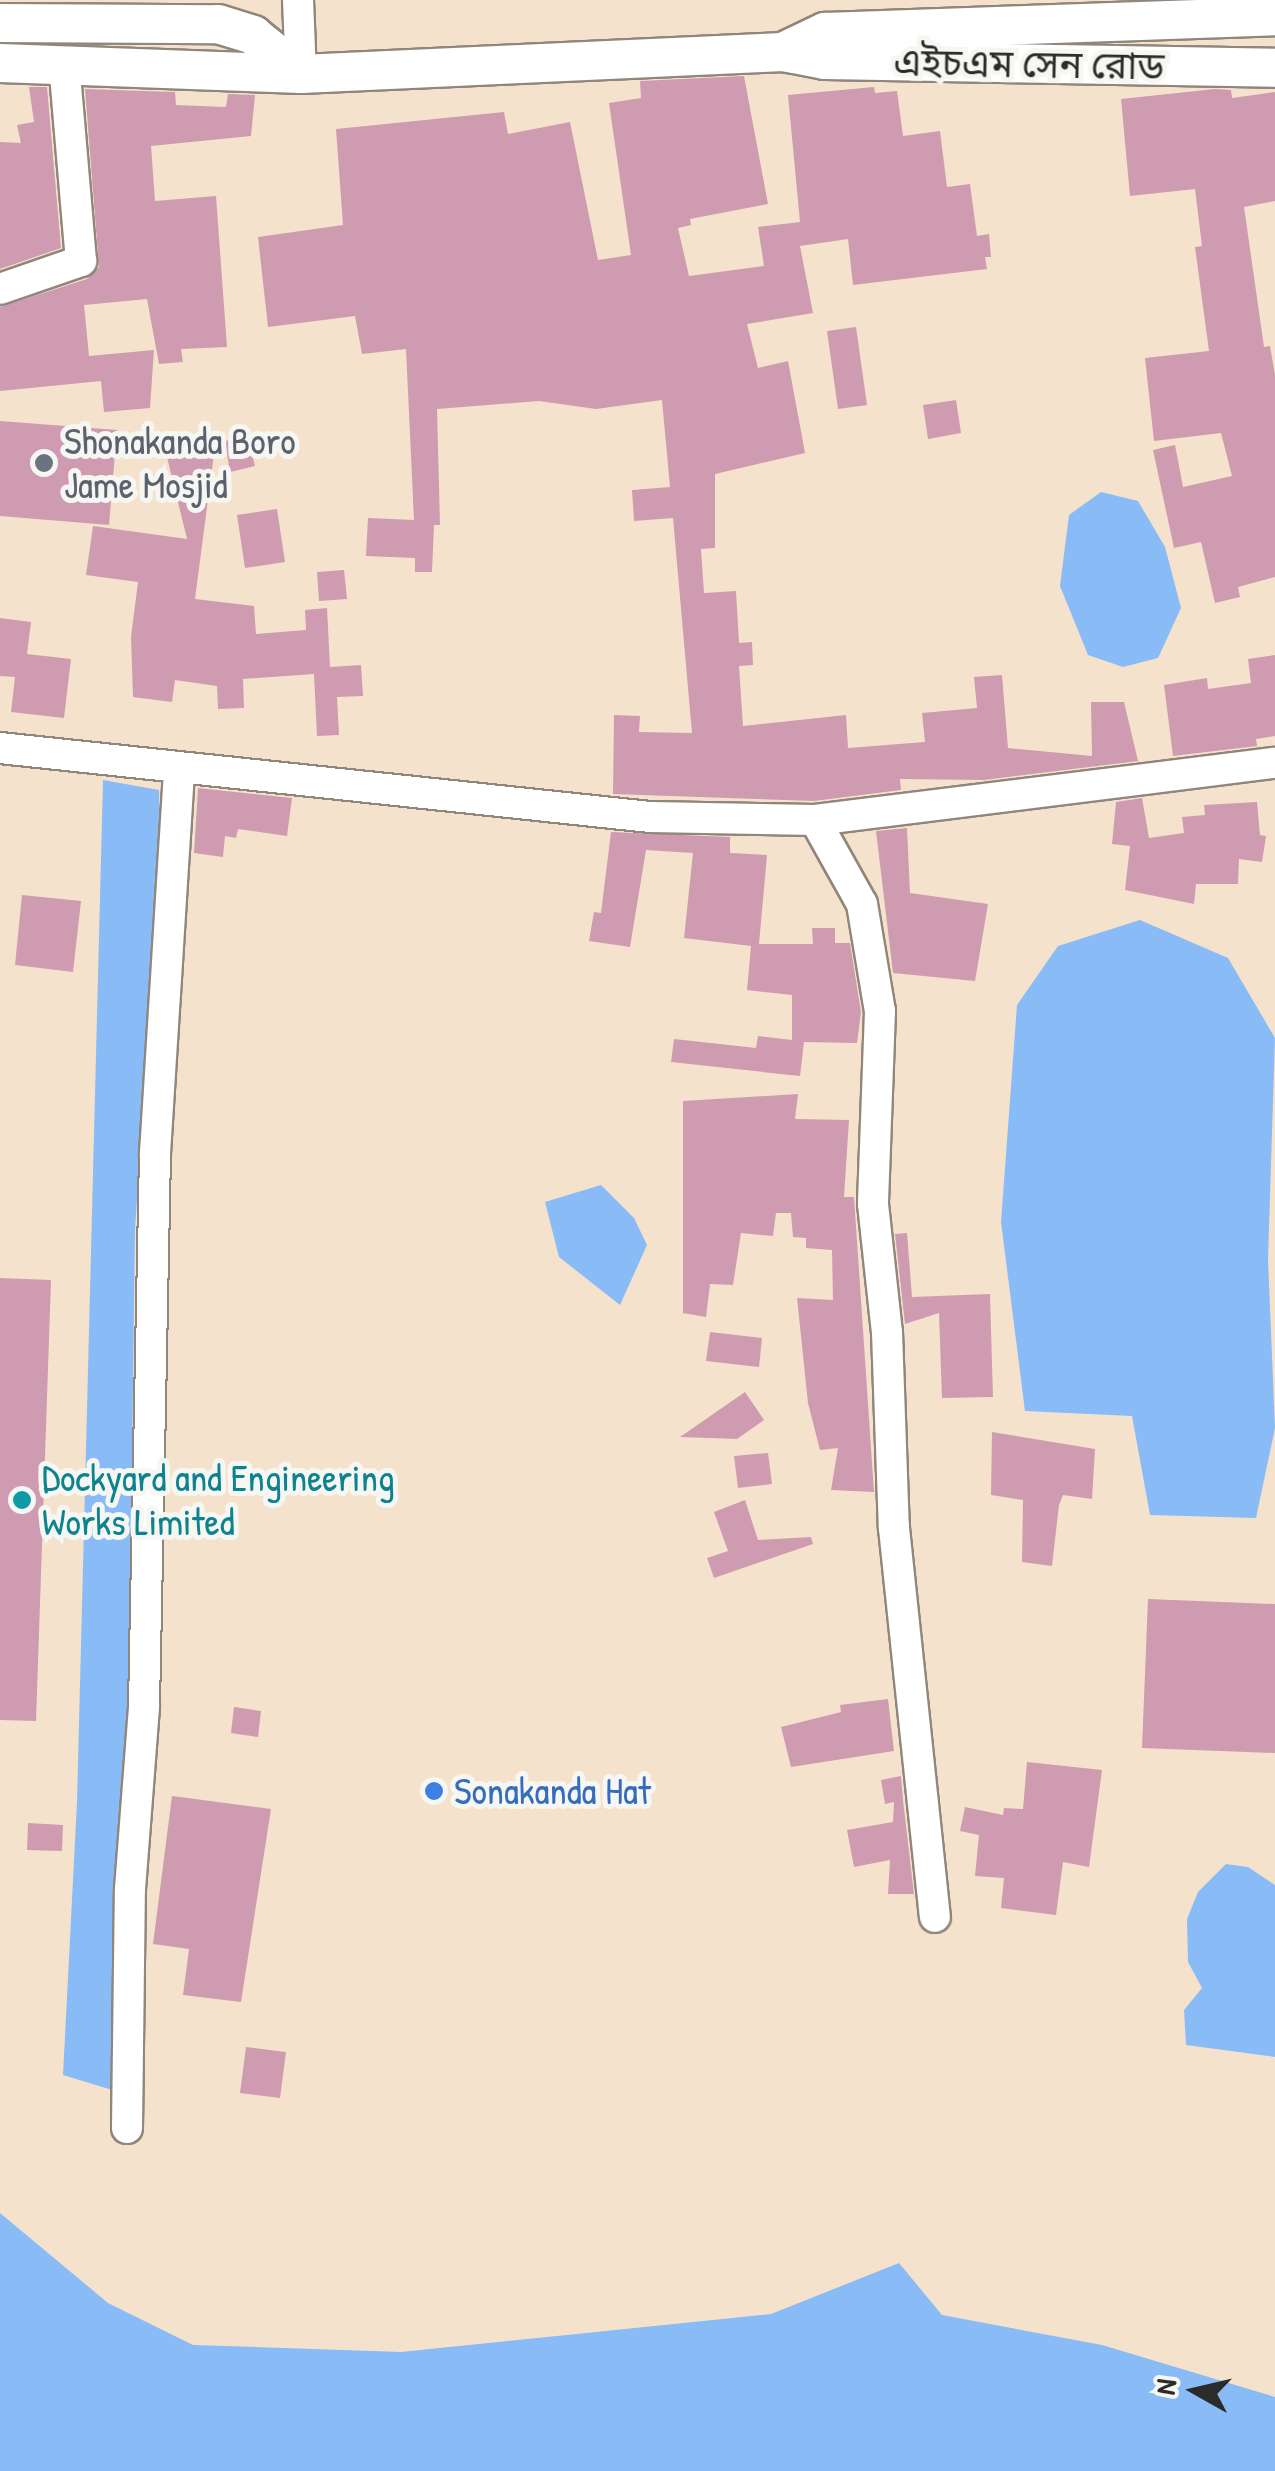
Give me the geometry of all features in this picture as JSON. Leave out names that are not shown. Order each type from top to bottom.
[{"type":"main road","name":"এইচএম সেন রোড","points":[[783,52],[825,32],[1249,11]]},
{"type":"main road","points":[[0,23],[218,24],[254,35],[301,74]]},
{"type":"main road","name":"এইচএম সেন রোড","points":[[0,63],[301,74],[783,52],[824,60],[1275,68]]},
{"type":"street","points":[[298,0],[301,74]]},
{"type":"street","points":[[0,289],[81,262],[64,64]]},
{"type":"street","points":[[0,748],[650,817],[815,820],[1275,764]]},
{"type":"street","points":[[127,2128],[130,1889],[144,1706],[154,1153],[179,770]]},
{"type":"street","points":[[815,820],[862,904],[880,1011],[873,1204],[887,1332],[894,1528],[935,1917]]},
{"type":"water","points":[[1101,492],[1138,501],[1165,547],[1181,608],[1158,658],[1123,667],[1088,655],[1060,586],[1069,515]]},
{"type":"water","points":[[103,780],[159,790],[160,827],[135,1231],[129,1693],[117,1892],[119,2092],[63,2075],[77,1802]]},
{"type":"water","points":[[1140,920],[1228,958],[1275,1038],[1268,1259],[1275,1428],[1256,1518],[1150,1515],[1132,1416],[1025,1411],[1001,1222],[1017,1005],[1058,946]]},
{"type":"water","points":[[601,1185],[634,1218],[647,1245],[620,1305],[559,1257],[545,1202]]},
{"type":"water","points":[[1226,1864],[1248,1867],[1275,1885],[1275,2057],[1186,2045],[1184,2010],[1202,1988],[1188,1962],[1187,1919],[1198,1892]]},
{"type":"water","points":[[0,2213],[108,2303],[193,2345],[401,2352],[771,2314],[899,2263],[942,2315],[1102,2345],[1275,2397],[1275,2471],[0,2471]]},
{"type":"building","points":[[744,76],[768,204],[690,219],[691,225],[678,228],[689,276],[764,266],[758,227],[800,222],[788,95],[874,87],[875,93],[897,91],[903,136],[940,131],[947,187],[970,184],[977,236],[989,234],[991,257],[985,257],[987,269],[853,285],[848,239],[800,246],[813,313],[747,324],[758,368],[788,361],[805,453],[715,474],[715,548],[701,549],[704,593],[736,591],[739,643],[752,642],[753,665],[739,666],[743,726],[846,715],[848,748],[925,742],[922,713],[977,708],[974,677],[1002,675],[1008,748],[1092,756],[1091,702],[1124,702],[1138,761],[984,780],[900,779],[901,790],[814,801],[613,794],[614,715],[640,716],[639,732],[692,733],[673,518],[634,521],[632,490],[670,487],[662,400],[596,409],[539,401],[437,409],[440,525],[434,525],[432,572],[415,572],[415,558],[366,556],[368,518],[414,520],[406,349],[362,354],[355,316],[268,327],[258,237],[343,225],[336,129],[504,112],[508,134],[570,122],[598,260],[631,255],[609,103],[641,98],[640,81]]},
{"type":"building","points":[[29,87],[47,87],[61,248],[0,269],[0,142],[21,143],[17,125],[34,122]]},
{"type":"building","points":[[85,89],[175,92],[176,105],[226,107],[228,94],[255,95],[251,136],[151,146],[155,201],[216,196],[227,347],[181,349],[183,362],[159,364],[147,299],[84,305],[89,356],[154,350],[150,408],[104,412],[101,381],[0,391],[0,307],[87,279],[99,267]]},
{"type":"building","points":[[1231,90],[1232,98],[1275,92],[1275,201],[1244,207],[1264,347],[1270,346],[1275,375],[1275,577],[1238,587],[1240,597],[1215,603],[1201,542],[1174,548],[1153,450],[1175,445],[1183,487],[1232,476],[1221,433],[1154,441],[1145,358],[1209,351],[1195,247],[1202,246],[1195,189],[1130,196],[1121,99]]},
{"type":"building","points":[[856,327],[867,405],[838,409],[827,331]]},
{"type":"building","points":[[956,400],[961,433],[928,439],[923,405]]},
{"type":"building","points":[[0,421],[117,430],[109,525],[0,516]]},
{"type":"building","points":[[247,435],[255,466],[230,472],[225,441]]},
{"type":"building","points":[[215,446],[195,599],[254,606],[256,634],[306,630],[305,610],[327,608],[330,667],[361,665],[363,696],[337,697],[339,735],[317,736],[314,674],[243,679],[244,708],[218,709],[217,686],[175,680],[172,702],[133,697],[131,637],[138,582],[86,575],[93,526],[187,539],[167,457]]},
{"type":"building","points":[[277,509],[285,562],[245,568],[237,515]]},
{"type":"building","points":[[344,570],[347,599],[319,601],[317,572]]},
{"type":"building","points":[[0,618],[31,622],[27,654],[71,659],[64,718],[11,712],[15,677],[0,676]]},
{"type":"building","points":[[1275,655],[1275,736],[1256,739],[1257,746],[1173,756],[1164,685],[1207,678],[1208,689],[1251,683],[1248,659]]},
{"type":"building","points":[[198,788],[292,798],[287,836],[238,829],[236,838],[225,836],[223,857],[194,853]]},
{"type":"building","points":[[1142,798],[1149,838],[1184,833],[1182,817],[1205,815],[1204,805],[1257,802],[1260,835],[1266,836],[1262,862],[1239,859],[1238,884],[1196,884],[1194,904],[1125,890],[1130,846],[1112,844],[1116,802]]},
{"type":"building","points":[[907,828],[910,893],[988,904],[975,981],[893,973],[876,831]]},
{"type":"building","points":[[611,832],[730,837],[730,853],[767,855],[759,944],[813,944],[812,928],[835,928],[835,943],[850,943],[861,1012],[857,1043],[804,1042],[800,1076],[671,1062],[674,1039],[756,1048],[758,1036],[792,1040],[792,995],[747,990],[751,946],[684,938],[693,853],[646,850],[630,947],[589,941],[594,912],[601,913]]},
{"type":"building","points":[[22,895],[81,901],[73,972],[15,965]]},
{"type":"building","points":[[798,1094],[795,1119],[849,1120],[844,1197],[854,1197],[874,1492],[831,1490],[838,1448],[820,1450],[808,1403],[797,1298],[833,1300],[832,1250],[806,1248],[806,1238],[793,1237],[791,1213],[776,1213],[773,1236],[741,1233],[733,1285],[710,1284],[706,1317],[683,1313],[683,1101]]},
{"type":"building","points":[[907,1233],[912,1297],[990,1294],[993,1397],[942,1398],[939,1313],[905,1324],[895,1234]]},
{"type":"building","name":"Dockyard and Engineering Works Limited","points":[[0,1278],[51,1280],[36,1721],[0,1720]]},
{"type":"building","points":[[710,1332],[762,1338],[759,1367],[706,1361]]},
{"type":"building","points":[[745,1392],[764,1420],[737,1439],[680,1437]]},
{"type":"building","points":[[992,1432],[1095,1449],[1092,1499],[1063,1495],[1059,1505],[1052,1566],[1022,1562],[1023,1500],[991,1495]]},
{"type":"building","points":[[768,1453],[772,1484],[738,1488],[734,1456]]},
{"type":"building","points":[[745,1500],[758,1540],[811,1537],[813,1544],[714,1578],[707,1558],[728,1551],[714,1512]]},
{"type":"building","points":[[1148,1599],[1275,1604],[1275,1753],[1142,1748]]},
{"type":"building","points":[[888,1699],[894,1751],[791,1767],[781,1727],[841,1712],[840,1705]]},
{"type":"building","points":[[234,1707],[261,1711],[258,1737],[231,1733]]},
{"type":"building","points":[[1027,1762],[1102,1770],[1089,1867],[1063,1862],[1056,1915],[1001,1908],[1004,1878],[975,1876],[979,1835],[960,1831],[965,1807],[1003,1815],[1004,1808],[1023,1809]]},
{"type":"building","points":[[901,1776],[914,1894],[888,1894],[890,1860],[854,1867],[847,1830],[893,1822],[894,1802],[885,1804],[881,1780]]},
{"type":"building","points":[[172,1796],[271,1809],[241,2002],[183,1995],[189,1949],[153,1944]]},
{"type":"building","points":[[28,1823],[63,1825],[62,1851],[27,1850]]},
{"type":"building","points":[[246,2047],[286,2052],[280,2098],[240,2093]]},
{"type":"place","name":"Shonakanda Boro Jame Mosjid","points":[[44,463]]},
{"type":"place","name":"Dockyard and Engineering Works Limited","points":[[22,1500]]},
{"type":"place","name":"Sonakanda Hat","points":[[434,1791]]}]
